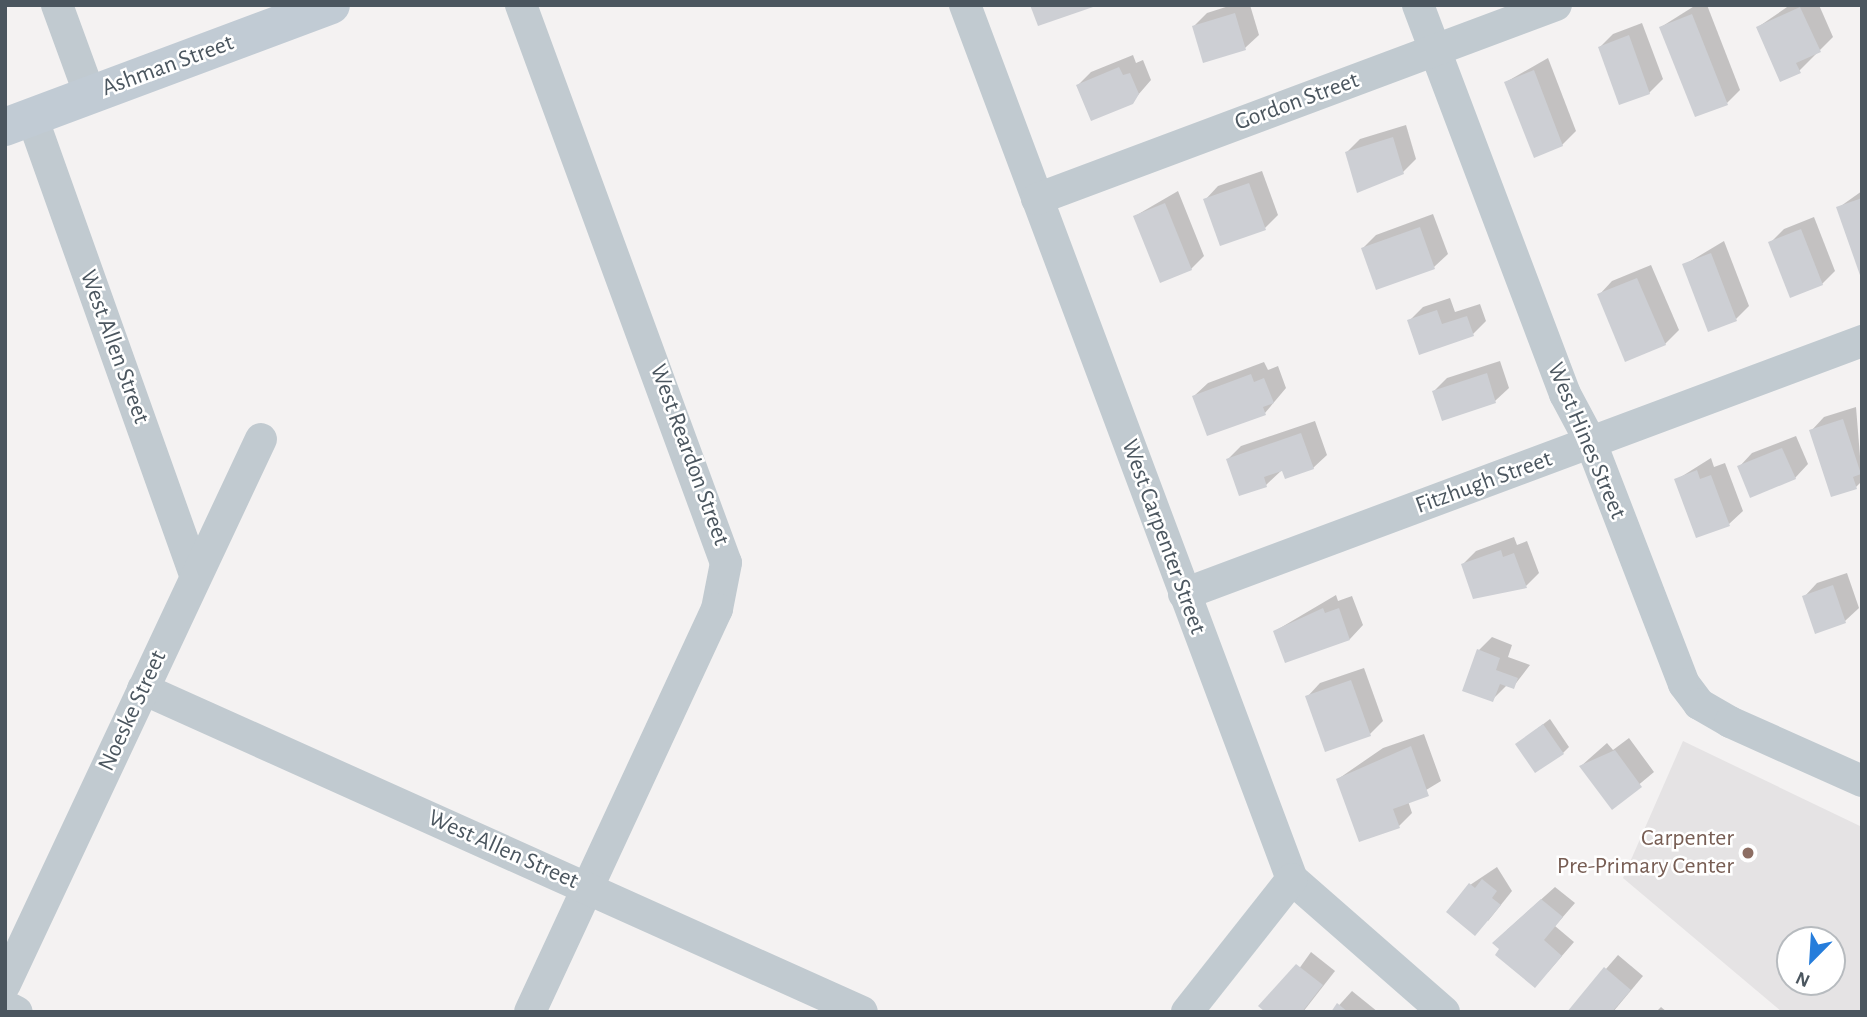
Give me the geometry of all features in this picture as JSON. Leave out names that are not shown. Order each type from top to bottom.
[{"type":"street","points":[[57,5],[90,95]]},
{"type":"street","name":"Ashman Street","points":[[18,122],[331,5]]},
{"type":"street","name":"West Reardon Street","points":[[521,5],[726,563],[717,609],[530,1012]]},
{"type":"street","name":"West Carpenter Street","points":[[964,5],[1292,878],[1444,1012]]},
{"type":"street","name":"West Hines Street","points":[[1418,5],[1565,394],[1591,443],[1672,658],[1699,704],[1862,781]]},
{"type":"street","name":"Gordon Street","points":[[1037,199],[1556,5]]},
{"type":"street","name":"West Allen Street","points":[[18,122],[196,577]]},
{"type":"street","name":"Fitzhugh Street","points":[[1184,594],[1862,341]]},
{"type":"street","name":"Noeske Street","points":[[5,984],[261,439]]},
{"type":"street","name":"West Allen Street","points":[[143,689],[862,1012]]},
{"type":"street","points":[[1187,1012],[1292,878]]},
{"type":"street","points":[[5,1006],[17,1012]]},
{"type":"shaded area","name":"Carpenter Pre-Primary Center","points":[[1683,741],[1862,827],[1862,1012],[1782,1012],[1623,878]]},
{"type":"building","points":[[1030,5],[1096,5],[1096,6],[1038,26]]},
{"type":"building","points":[[1800,7],[1821,52],[1796,63],[1801,73],[1780,82],[1756,27]]},
{"type":"building","points":[[1235,13],[1246,50],[1203,63],[1192,26]]},
{"type":"building","points":[[1692,14],[1728,105],[1695,117],[1659,27]]},
{"type":"building","points":[[1629,35],[1650,94],[1619,105],[1598,47]]},
{"type":"building","points":[[1119,67],[1123,75],[1130,73],[1139,94],[1133,104],[1091,121],[1076,85]]},
{"type":"building","points":[[1534,70],[1563,146],[1534,158],[1504,82]]},
{"type":"building","points":[[1393,137],[1404,174],[1357,193],[1345,152]]},
{"type":"building","points":[[1249,183],[1266,230],[1220,246],[1203,199]]},
{"type":"building","points":[[1862,198],[1862,278],[1861,278],[1836,207]]},
{"type":"building","points":[[1165,203],[1192,270],[1160,283],[1133,216]]},
{"type":"building","points":[[1420,227],[1435,269],[1376,290],[1361,248]]},
{"type":"building","points":[[1801,229],[1823,285],[1790,298],[1768,242]]},
{"type":"building","points":[[1711,253],[1737,321],[1708,332],[1682,264]]},
{"type":"building","points":[[1637,278],[1666,345],[1625,362],[1597,294]]},
{"type":"building","points":[[1437,310],[1442,324],[1467,316],[1474,336],[1419,355],[1407,320]]},
{"type":"building","points":[[1487,373],[1496,403],[1442,421],[1432,391]]},
{"type":"building","points":[[1251,374],[1254,382],[1264,378],[1274,403],[1263,407],[1266,415],[1207,436],[1192,396]]},
{"type":"building","points":[[1843,419],[1861,474],[1853,477],[1857,489],[1831,497],[1809,430]]},
{"type":"building","points":[[1301,433],[1314,469],[1285,479],[1282,471],[1264,477],[1267,487],[1239,496],[1226,459]]},
{"type":"building","points":[[1782,448],[1796,479],[1750,498],[1737,466]]},
{"type":"building","points":[[1697,470],[1700,479],[1711,475],[1730,526],[1696,538],[1674,479]]},
{"type":"building","points":[[1501,550],[1503,557],[1514,553],[1527,588],[1473,599],[1461,564]]},
{"type":"building","points":[[1833,585],[1846,623],[1815,634],[1802,596]]},
{"type":"building","points":[[1323,608],[1325,613],[1339,608],[1350,640],[1285,663],[1273,631]]},
{"type":"building","points":[[1477,649],[1500,658],[1496,670],[1518,678],[1514,689],[1500,684],[1493,702],[1462,691]]},
{"type":"building","points":[[1351,680],[1371,736],[1325,752],[1305,696]]},
{"type":"building","points":[[1543,724],[1564,754],[1535,773],[1515,744]]},
{"type":"building","points":[[1411,746],[1429,796],[1393,809],[1400,828],[1359,842],[1336,779]]},
{"type":"building","points":[[1615,750],[1642,787],[1612,810],[1579,766]]},
{"type":"building","points":[[1482,879],[1497,891],[1492,898],[1501,905],[1475,936],[1446,912],[1469,883],[1475,888]]},
{"type":"building","points":[[1541,899],[1563,917],[1544,940],[1562,956],[1535,988],[1495,955],[1499,949],[1492,943]]},
{"type":"building","points":[[1296,964],[1323,985],[1302,1012],[1265,1012],[1258,1006]]},
{"type":"building","points":[[1604,967],[1631,990],[1612,1012],[1567,1012]]},
{"type":"building","points":[[1337,1003],[1348,1012],[1331,1012]]},
{"type":"place","name":"Carpenter Pre-Primary Center","points":[[1748,853]]}]
